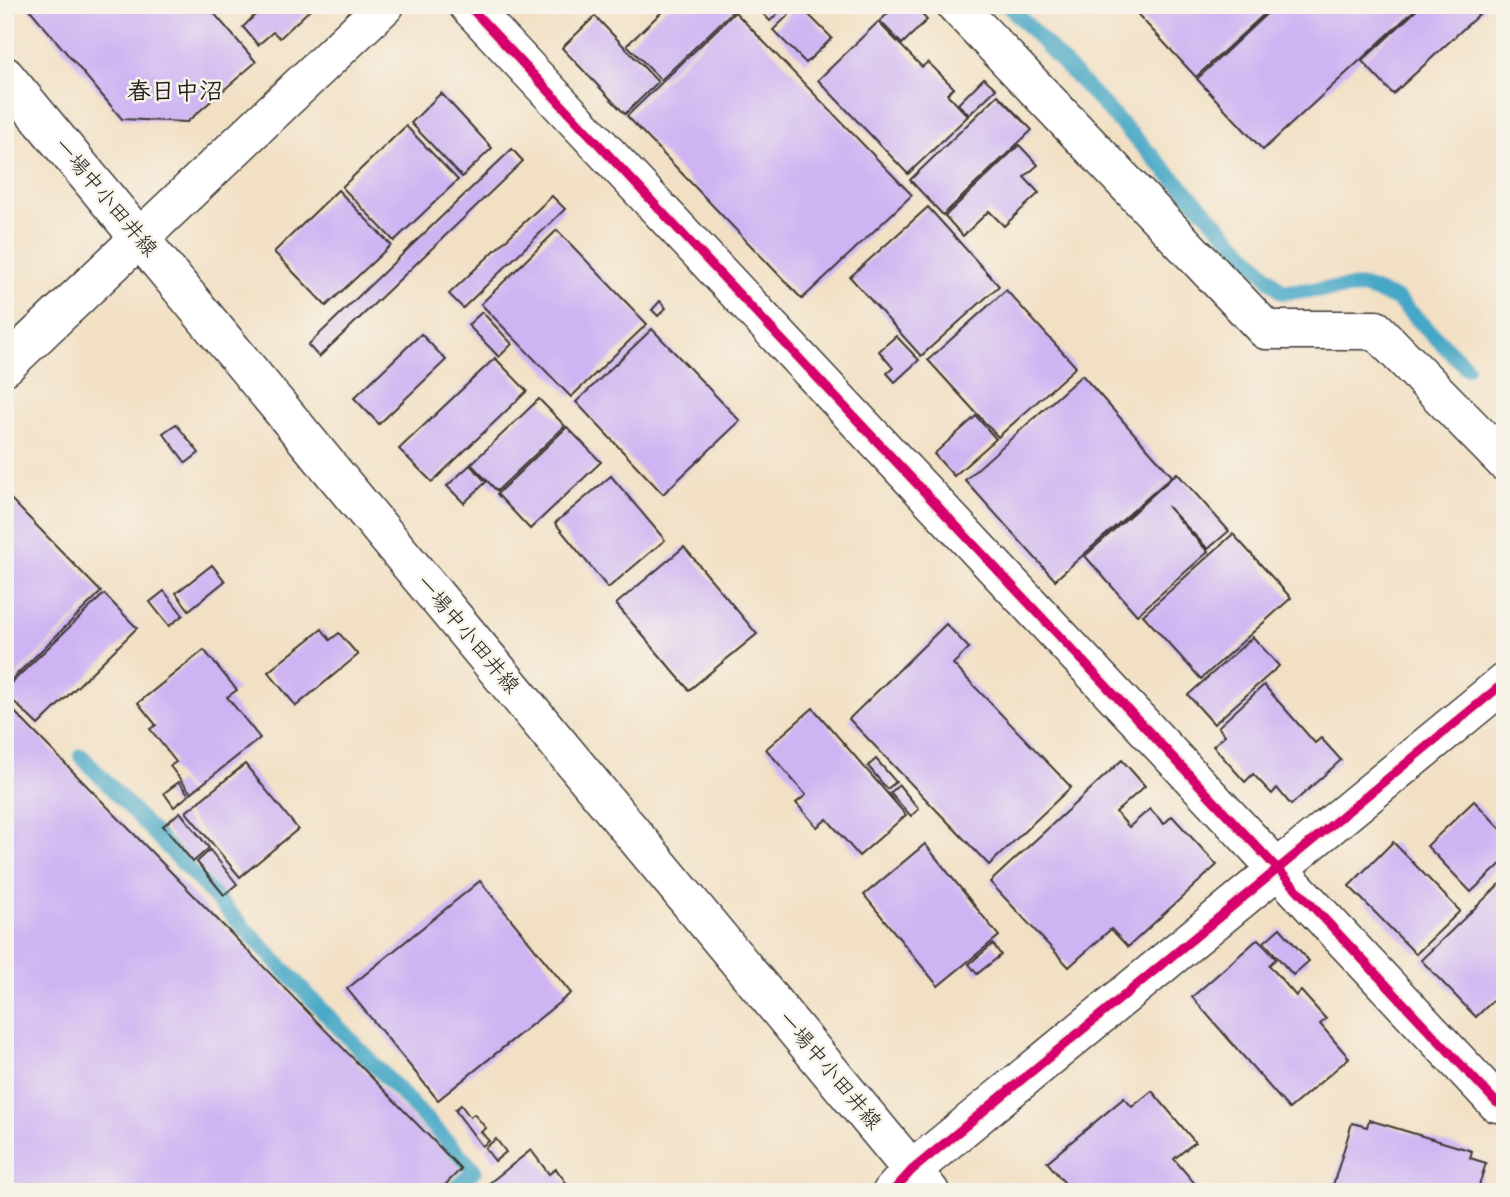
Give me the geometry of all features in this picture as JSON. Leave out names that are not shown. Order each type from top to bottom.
[{"type":"street","points":[[5,366],[385,5]]},
{"type":"street","points":[[468,5],[1497,1102]]},
{"type":"street","points":[[956,5],[1266,330],[1376,330],[1505,463]]},
{"type":"street","name":"一場中小田井線","points":[[10,90],[140,238],[911,1184]]},
{"type":"street","points":[[911,1184],[1278,869],[1505,682]]},
{"type":"building","points":[[26,5],[207,5],[256,62],[187,122],[122,119]]},
{"type":"building","points":[[249,5],[315,5],[280,38],[273,32],[258,45],[243,27],[257,13]]},
{"type":"building","points":[[669,5],[729,5],[734,10],[661,80],[627,45]]},
{"type":"building","points":[[755,5],[786,5],[770,21]]},
{"type":"building","points":[[799,5],[832,38],[806,63],[773,30]]},
{"type":"building","points":[[896,5],[913,5],[927,20],[902,44],[880,21]]},
{"type":"building","points":[[1129,5],[1274,5],[1196,77]]},
{"type":"building","points":[[1276,5],[1420,5],[1263,150],[1197,79]]},
{"type":"building","points":[[1422,5],[1489,5],[1393,94],[1362,61]]},
{"type":"building","points":[[735,12],[912,195],[802,299],[627,116]]},
{"type":"building","points":[[595,16],[658,82],[625,114],[562,48]]},
{"type":"building","points":[[878,22],[922,67],[928,62],[954,88],[947,94],[968,116],[908,174],[818,80]]},
{"type":"building","points":[[984,78],[996,89],[969,115],[958,104]]},
{"type":"building","points":[[441,93],[492,148],[462,177],[411,123]]},
{"type":"building","points":[[998,95],[1032,130],[943,215],[910,180]]},
{"type":"building","points":[[406,126],[458,180],[394,241],[342,187]]},
{"type":"building","points":[[1019,145],[1038,165],[1024,177],[1039,193],[1004,226],[989,211],[963,236],[945,216]]},
{"type":"building","points":[[512,149],[523,161],[319,357],[308,345]]},
{"type":"building","points":[[338,190],[391,245],[326,306],[274,252]]},
{"type":"building","points":[[552,196],[565,209],[463,308],[449,294]]},
{"type":"building","points":[[928,207],[999,286],[921,356],[850,277]]},
{"type":"building","points":[[557,230],[647,324],[571,397],[481,304]]},
{"type":"building","points":[[1006,290],[1076,367],[998,437],[928,360]]},
{"type":"building","points":[[660,301],[666,308],[658,316],[652,310]]},
{"type":"building","points":[[482,312],[512,344],[499,357],[468,325]]},
{"type":"building","points":[[652,329],[740,421],[663,494],[576,402]]},
{"type":"building","points":[[421,334],[446,360],[379,424],[354,398]]},
{"type":"building","points":[[896,336],[919,360],[895,382],[887,373],[893,368],[879,351]]},
{"type":"building","points":[[495,358],[527,391],[432,482],[399,449]]},
{"type":"building","points":[[1082,375],[1172,476],[1055,580],[965,480]]},
{"type":"building","points":[[539,399],[565,426],[497,491],[471,464]]},
{"type":"building","points":[[976,416],[996,439],[954,476],[934,454]]},
{"type":"building","points":[[176,424],[199,453],[186,463],[163,433]]},
{"type":"building","points":[[567,427],[601,462],[530,529],[497,494]]},
{"type":"building","points":[[470,465],[486,482],[464,503],[447,486]]},
{"type":"building","points":[[1177,473],[1229,531],[1208,549],[1167,506],[1208,552],[1137,615],[1085,556]]},
{"type":"building","points":[[611,476],[665,540],[608,588],[555,523]]},
{"type":"building","points":[[5,493],[101,592],[5,686]]},
{"type":"building","points":[[1233,534],[1291,598],[1201,679],[1143,615]]},
{"type":"building","points":[[684,547],[757,634],[689,690],[616,604]]},
{"type":"building","points":[[212,565],[225,581],[189,610],[176,593]]},
{"type":"building","points":[[164,591],[183,615],[169,626],[150,602]]},
{"type":"building","points":[[104,594],[137,628],[38,725],[5,693],[5,689]]},
{"type":"building","points":[[946,624],[969,648],[953,664],[1071,787],[989,865],[849,719]]},
{"type":"building","points":[[322,629],[330,640],[339,633],[358,655],[296,706],[268,672]]},
{"type":"building","points":[[1253,637],[1279,666],[1214,724],[1188,695]]},
{"type":"building","points":[[204,650],[237,690],[227,697],[260,738],[191,793],[170,766],[176,762],[150,729],[156,725],[138,703]]},
{"type":"building","points":[[1264,685],[1315,743],[1321,738],[1341,760],[1291,805],[1277,788],[1272,794],[1253,774],[1245,782],[1213,746],[1225,735],[1218,727]]},
{"type":"building","points":[[5,702],[461,1169],[438,1192],[5,1192]]},
{"type":"building","points":[[813,708],[906,815],[859,856],[827,819],[817,827],[796,803],[806,795],[766,749]]},
{"type":"building","points":[[876,759],[896,782],[887,789],[868,766]]},
{"type":"building","points":[[1122,760],[1145,786],[1116,812],[1129,827],[1150,809],[1164,824],[1172,816],[1217,865],[1128,947],[1111,929],[1069,967],[990,882]]},
{"type":"building","points":[[245,764],[298,829],[240,877],[186,812]]},
{"type":"building","points":[[179,782],[189,795],[174,807],[164,793]]},
{"type":"building","points":[[899,785],[919,809],[911,816],[890,793]]},
{"type":"building","points":[[1474,801],[1505,833],[1505,860],[1471,892],[1427,846]]},
{"type":"building","points":[[180,812],[209,848],[193,862],[163,826]]},
{"type":"building","points":[[1393,842],[1460,911],[1416,954],[1349,886]]},
{"type":"building","points":[[925,844],[999,936],[938,986],[864,895]]},
{"type":"building","points":[[210,850],[237,884],[224,895],[197,862]]},
{"type":"building","points":[[1505,879],[1505,989],[1476,1017],[1421,960]]},
{"type":"building","points":[[480,881],[571,993],[438,1100],[347,989]]},
{"type":"building","points":[[1280,928],[1309,961],[1293,975],[1264,942]]},
{"type":"building","points":[[1258,939],[1276,959],[1269,965],[1296,996],[1301,991],[1326,1019],[1320,1024],[1349,1058],[1289,1109],[1192,997]]},
{"type":"building","points":[[993,944],[1001,955],[977,974],[969,964]]},
{"type":"building","points":[[1152,1091],[1195,1142],[1174,1159],[1202,1192],[1072,1192],[1047,1162],[1124,1098],[1132,1107]]},
{"type":"building","points":[[461,1105],[470,1117],[474,1114],[486,1128],[481,1132],[489,1141],[482,1146],[455,1110]]},
{"type":"building","points":[[1369,1120],[1472,1151],[1470,1158],[1486,1163],[1477,1192],[1331,1192],[1352,1123],[1367,1127]]},
{"type":"building","points":[[496,1139],[506,1152],[495,1161],[485,1148]]},
{"type":"building","points":[[531,1150],[549,1174],[556,1169],[573,1192],[478,1192]]},
{"type":"waterway","points":[[1008,5],[1282,292],[1364,287],[1397,299],[1466,367]]},
{"type":"waterway","points":[[81,756],[474,1170],[453,1192]]},
{"type":"cycle path","points":[[468,5],[1497,1103]]},
{"type":"cycle path","points":[[892,1192],[912,1170],[1505,682]]},
{"type":"district","name":"春日中沼","points":[[175,91]]}]
